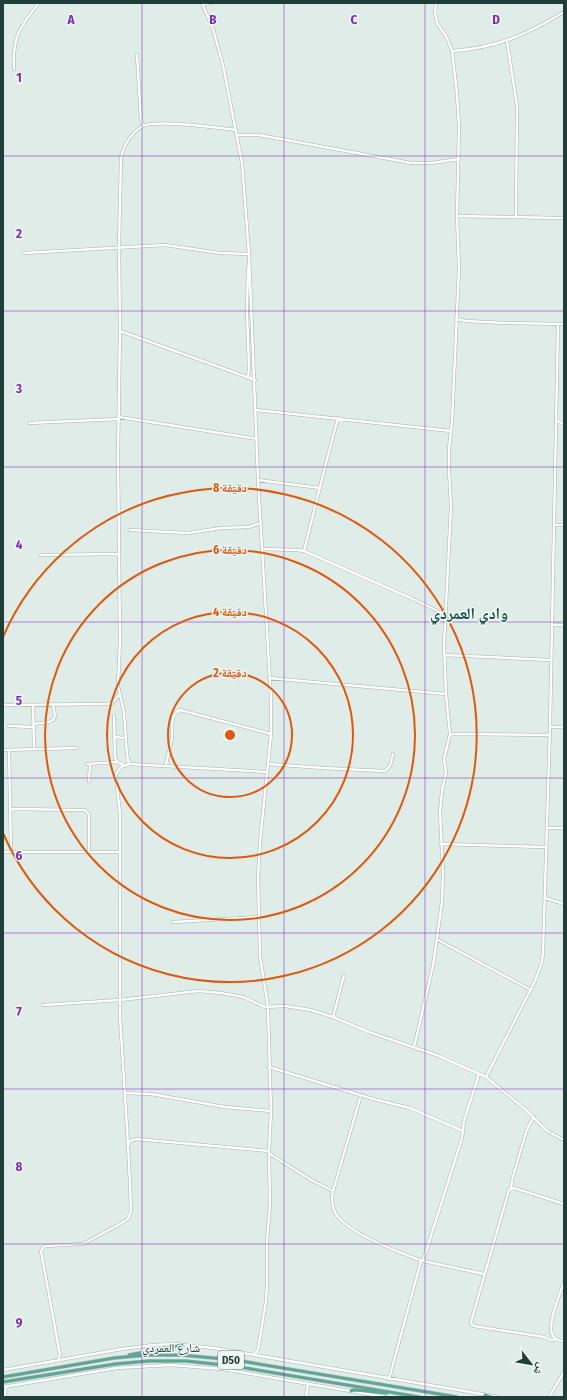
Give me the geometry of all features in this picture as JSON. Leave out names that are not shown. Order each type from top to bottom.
[{"type":"main road","points":[[125,1357],[182,1344]]},
{"type":"main road","name":"شارع العمردي","points":[[3,1377],[125,1357],[172,1355],[222,1358],[458,1397]]},
{"type":"main road","name":"شارع العمردي","points":[[3,1382],[104,1365],[143,1361],[173,1361],[233,1366],[419,1397]]},
{"type":"main road","points":[[351,1391],[394,1393]]},
{"type":"main road","points":[[485,1395],[491,1397]]},
{"type":"street","points":[[14,69],[14,47],[18,34],[26,20],[39,3]]},
{"type":"street","points":[[212,3],[202,3],[216,38],[226,79],[241,156],[249,254],[258,480],[271,716],[271,734],[259,860],[260,956],[268,1007],[271,1111],[269,1152],[270,1205],[267,1240],[266,1301],[258,1350],[254,1355]]},
{"type":"street","points":[[414,1047],[428,993],[438,940],[443,887],[439,822],[440,806],[446,772],[444,759],[450,734],[444,655],[451,507],[449,460],[459,268],[459,159],[458,111],[452,51],[447,38],[437,23],[435,12],[436,3]]},
{"type":"street","points":[[452,51],[474,49],[508,41],[530,31],[564,12]]},
{"type":"street","points":[[508,41],[517,106],[516,217]]},
{"type":"street","points":[[137,55],[141,120],[143,126]]},
{"type":"street","points":[[129,764],[125,738],[124,712],[119,695],[118,681],[120,641],[119,246],[121,158],[129,139],[143,126],[158,123],[236,130]]},
{"type":"street","points":[[237,135],[259,135],[411,163],[431,163],[459,159]]},
{"type":"street","points":[[458,216],[564,218]]},
{"type":"street","points":[[24,253],[119,246],[172,245],[220,253],[249,254]]},
{"type":"street","points":[[248,378],[247,297],[249,254]]},
{"type":"street","points":[[456,319],[464,321],[564,324]]},
{"type":"street","points":[[486,1077],[531,990],[539,972],[543,952],[545,847],[547,828],[550,727],[558,324]]},
{"type":"street","points":[[120,331],[255,380]]},
{"type":"street","points":[[256,410],[451,431]]},
{"type":"street","points":[[29,423],[119,418],[257,439]]},
{"type":"street","points":[[304,551],[338,418]]},
{"type":"street","points":[[557,421],[564,424]]},
{"type":"street","points":[[258,480],[320,488]]},
{"type":"street","points":[[130,530],[185,533],[222,528],[249,527],[261,523]]},
{"type":"street","points":[[554,525],[564,525]]},
{"type":"street","points":[[197,532],[198,526]]},
{"type":"street","points":[[263,549],[304,551],[446,615]]},
{"type":"street","points":[[41,555],[119,554]]},
{"type":"street","points":[[552,625],[564,625]]},
{"type":"street","points":[[444,655],[551,660]]},
{"type":"street","points":[[269,678],[446,694]]},
{"type":"street","points":[[3,705],[106,704],[112,702],[119,695]]},
{"type":"street","points":[[33,704],[34,749]]},
{"type":"street","points":[[9,726],[34,726],[49,722],[53,720],[55,716],[54,704]]},
{"type":"street","points":[[166,766],[172,738],[173,720],[175,713],[180,710],[271,734]]},
{"type":"street","points":[[114,716],[115,757],[118,762]]},
{"type":"street","points":[[550,727],[564,727]]},
{"type":"street","points":[[450,734],[549,735]]},
{"type":"street","points":[[114,736],[125,738]]},
{"type":"street","points":[[3,750],[76,748]]},
{"type":"street","points":[[9,750],[10,852]]},
{"type":"street","points":[[268,764],[385,771],[390,766],[393,754]]},
{"type":"street","points":[[89,781],[88,764],[118,762],[125,765]]},
{"type":"street","points":[[58,1360],[60,1355],[41,1251],[45,1246],[83,1244],[128,1219],[131,1207],[120,1000],[120,814],[116,778],[118,770],[129,764],[267,772]]},
{"type":"street","points":[[10,809],[85,810],[89,815],[89,852]]},
{"type":"street","points":[[547,828],[564,828]]},
{"type":"street","points":[[441,844],[545,847]]},
{"type":"street","points":[[3,852],[120,852]]},
{"type":"street","points":[[545,898],[564,904]]},
{"type":"street","points":[[173,922],[259,917]]},
{"type":"street","points":[[438,940],[531,990]]},
{"type":"street","points":[[332,1016],[344,975]]},
{"type":"street","points":[[43,1005],[120,1000],[186,992],[210,992],[243,997],[262,1006],[298,1007],[332,1016],[369,1032],[443,1058],[486,1077],[534,1117],[547,1131],[564,1140]]},
{"type":"street","points":[[269,1067],[410,1108],[463,1132]]},
{"type":"street","points":[[389,1379],[422,1261],[463,1132],[465,1118],[479,1074]]},
{"type":"street","points":[[125,1094],[150,1094],[225,1107],[271,1111]]},
{"type":"street","points":[[361,1095],[332,1191],[333,1207],[338,1217],[359,1233],[382,1245],[422,1261],[484,1274]]},
{"type":"street","points":[[534,1117],[527,1129],[512,1180],[511,1189],[508,1191],[471,1322],[472,1324],[544,1337],[551,1340],[564,1341]]},
{"type":"street","points":[[128,1144],[130,1140],[134,1139],[269,1152],[313,1181],[332,1191]]},
{"type":"street","points":[[511,1189],[514,1188],[564,1204]]},
{"type":"street","points":[[556,1340],[552,1335],[551,1326],[564,1282]]},
{"type":"street","points":[[3,1370],[138,1347],[160,1344],[182,1344],[214,1348],[499,1397]]},
{"type":"street","points":[[258,1350],[261,1356]]},
{"type":"street","points":[[60,1355],[65,1359]]},
{"type":"street","points":[[5,1397],[4,1388],[112,1368],[159,1365],[212,1368],[385,1397]]},
{"type":"street","points":[[549,1397],[564,1372]]},
{"type":"street","points":[[306,1397],[308,1384]]},
{"type":"district","name":"وادي العمردي","points":[[469,613]]}]
